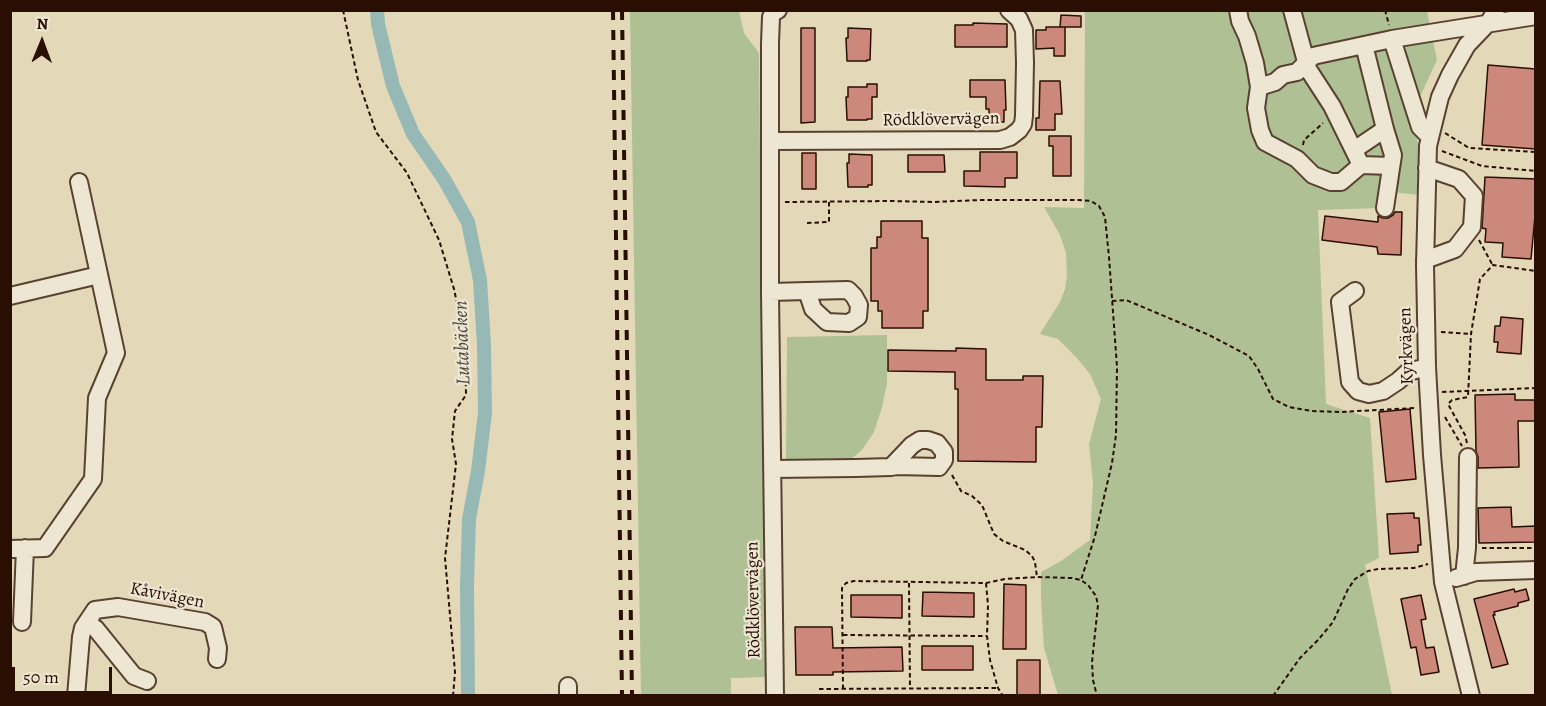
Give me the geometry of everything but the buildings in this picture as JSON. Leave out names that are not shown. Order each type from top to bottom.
[{"type":"street","name":"Rödklövervägen","points":[[775,696],[770,141],[771,17],[778,10]]},
{"type":"street","name":"Rödklövervägen","points":[[770,141],[1000,140],[1010,137],[1023,124],[1025,63],[1024,30],[1019,18],[1009,10]]},
{"type":"street","points":[[1238,10],[1256,63],[1258,87],[1256,108],[1260,130],[1266,142],[1297,159],[1313,175],[1331,182],[1341,182],[1357,157],[1385,129]]},
{"type":"street","points":[[1292,10],[1308,69],[1332,106],[1357,157],[1391,166]]},
{"type":"street","points":[[1258,87],[1275,82],[1283,75],[1297,72],[1313,56],[1492,15],[1536,16]]},
{"type":"street","name":"Kyrkvägen","points":[[1471,696],[1443,582],[1431,456],[1426,367],[1427,168],[1430,136],[1440,97],[1467,45],[1492,15]]},
{"type":"street","points":[[1392,39],[1420,127],[1430,136]]},
{"type":"street","points":[[1364,45],[1393,156],[1386,208]]},
{"type":"street","points":[[1425,260],[1455,249],[1472,227],[1474,196],[1459,179],[1427,168]]},
{"type":"street","points":[[22,622],[18,548],[45,548],[93,479],[97,398],[116,353],[79,182]]},
{"type":"street","points":[[10,296],[99,274]]},
{"type":"street","points":[[770,292],[807,291]]},
{"type":"street","points":[[1355,291],[1340,302],[1350,382],[1358,391],[1369,394],[1383,391],[1407,372],[1426,367]]},
{"type":"street","points":[[772,469],[939,467],[944,460],[944,452],[937,444],[928,440],[920,440],[891,467]]},
{"type":"street","points":[[1464,576],[1467,548],[1468,457]]},
{"type":"street","points":[[1443,582],[1476,572],[1536,570]]},
{"type":"street","name":"Kåvivägen","points":[[87,622],[95,610],[118,607],[205,622],[213,627],[218,659]]},
{"type":"street","points":[[76,696],[81,637],[87,622],[96,628],[134,676],[147,681]]},
{"type":"path","points":[[343,10],[358,81],[376,132],[407,173],[439,240],[454,290],[465,340],[466,395],[455,411],[452,440],[456,464],[445,558],[455,672],[453,696]]},
{"type":"path","points":[[1297,159],[1304,140],[1323,123],[1332,106]]},
{"type":"path","points":[[1430,136],[1469,148],[1536,152]]},
{"type":"path","points":[[1430,136],[1482,166],[1536,171]]},
{"type":"path","points":[[770,203],[1079,200],[1091,201],[1099,206],[1105,217],[1117,367],[1116,435],[1112,463],[1093,543],[1081,580]]},
{"type":"path","points":[[807,224],[829,222],[829,201]]},
{"type":"path","points":[[1472,227],[1493,265]]},
{"type":"path","points":[[1493,265],[1536,271]]},
{"type":"path","points":[[1468,457],[1469,450],[1465,435],[1448,404],[1452,400],[1468,397],[1470,391],[1471,334],[1480,279],[1493,265]]},
{"type":"path","points":[[1112,301],[1126,300],[1209,335],[1249,356],[1273,399],[1289,407],[1341,412],[1422,407]]},
{"type":"path","points":[[1426,332],[1471,334]]},
{"type":"path","points":[[1439,399],[1443,392],[1536,388]]},
{"type":"path","points":[[1442,413],[1468,457]]},
{"type":"path","points":[[939,467],[948,470],[961,491],[972,496],[982,505],[990,528],[997,537],[1032,556],[1035,562],[1036,577]]},
{"type":"path","points":[[1467,548],[1536,548]]},
{"type":"path","points":[[1273,696],[1295,664],[1333,622],[1355,579],[1368,571],[1378,569],[1414,568],[1431,564]]},
{"type":"path","points":[[843,689],[842,588],[846,583],[854,581],[986,583],[1036,577],[1081,580],[1096,596],[1098,605],[1092,662],[1097,696]]},
{"type":"path","points":[[909,582],[910,688]]},
{"type":"path","points":[[986,583],[990,660],[998,688],[1003,696]]},
{"type":"path","points":[[843,635],[987,636]]},
{"type":"path","points":[[888,688],[888,696]]},
{"type":"path","points":[[819,689],[998,688]]},
{"type":"green space","points":[[630,11],[739,11],[744,33],[759,53],[765,677],[731,678],[731,695],[641,695]]},
{"type":"green space","points":[[1085,11],[1427,11],[1437,60],[1413,112],[1419,150],[1419,195],[1383,191],[1382,208],[1318,210],[1326,404],[1370,418],[1379,558],[1365,565],[1392,695],[1058,695],[1044,648],[1041,572],[1090,540],[1093,484],[1089,444],[1101,399],[1090,374],[1076,357],[1058,339],[1040,334],[1060,302],[1067,276],[1066,253],[1060,235],[1044,207],[1084,208]]},
{"type":"green space","points":[[887,335],[887,383],[882,407],[874,432],[862,450],[850,460],[786,461],[787,337]]},
{"type":"waterway","name":"Lutabäcken","points":[[377,10],[378,24],[393,86],[413,134],[444,179],[468,222],[480,280],[485,413],[469,519],[468,696]]},
{"type":"railway","points":[[613,10],[622,696]]},
{"type":"railway","points":[[622,10],[632,696]]}]
